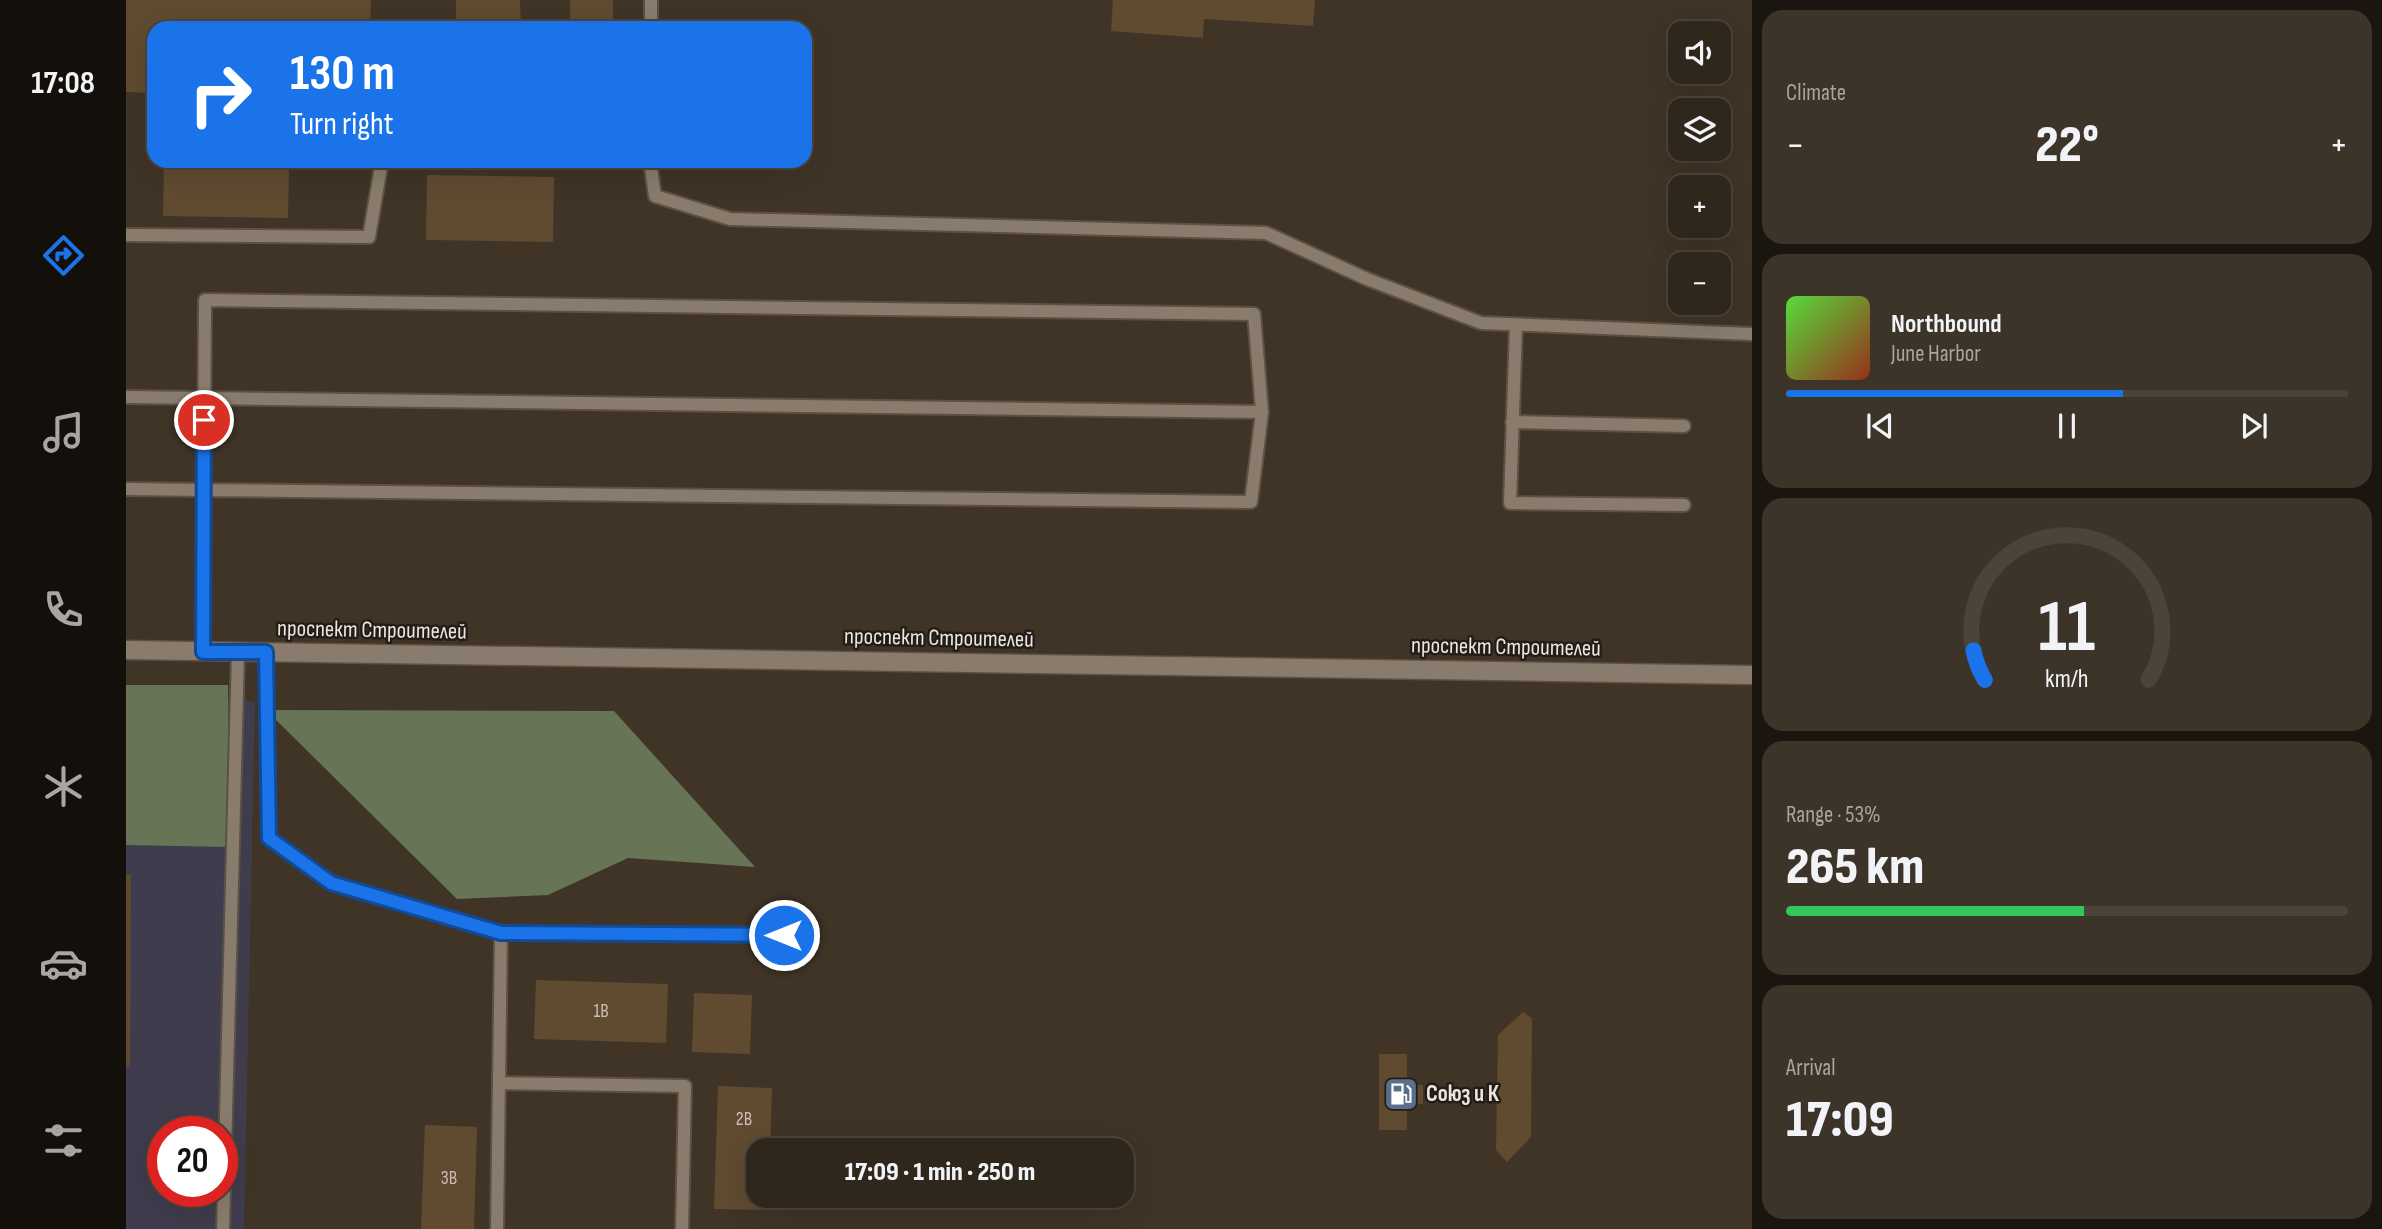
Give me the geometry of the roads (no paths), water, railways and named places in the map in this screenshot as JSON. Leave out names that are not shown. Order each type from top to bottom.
[{"type":"street","name":"проспект Строителей","points":[[126,650],[1752,675]]},
{"type":"lane","points":[[651,0],[651,21]]},
{"type":"lane","points":[[126,235],[369,237],[381,168]]},
{"type":"lane","points":[[651,168],[655,196],[730,219],[1266,233],[1367,279],[1481,323],[1752,334]]},
{"type":"lane","points":[[126,489],[204,490],[1251,502],[1262,412],[1254,314],[205,300],[205,397],[204,490],[203,652]]},
{"type":"lane","points":[[1516,325],[1510,503],[1684,505]]},
{"type":"lane","points":[[126,397],[1262,412]]},
{"type":"lane","points":[[1513,422],[1684,426]]},
{"type":"lane","points":[[223,1229],[238,652]]},
{"type":"lane","points":[[266,652],[269,838],[331,883],[501,933],[784,935]]},
{"type":"lane","points":[[497,1229],[501,933]]},
{"type":"lane","points":[[499,1083],[685,1086],[682,1229]]},
{"type":"place","name":"Союз и К","points":[[1401,1094]]}]
